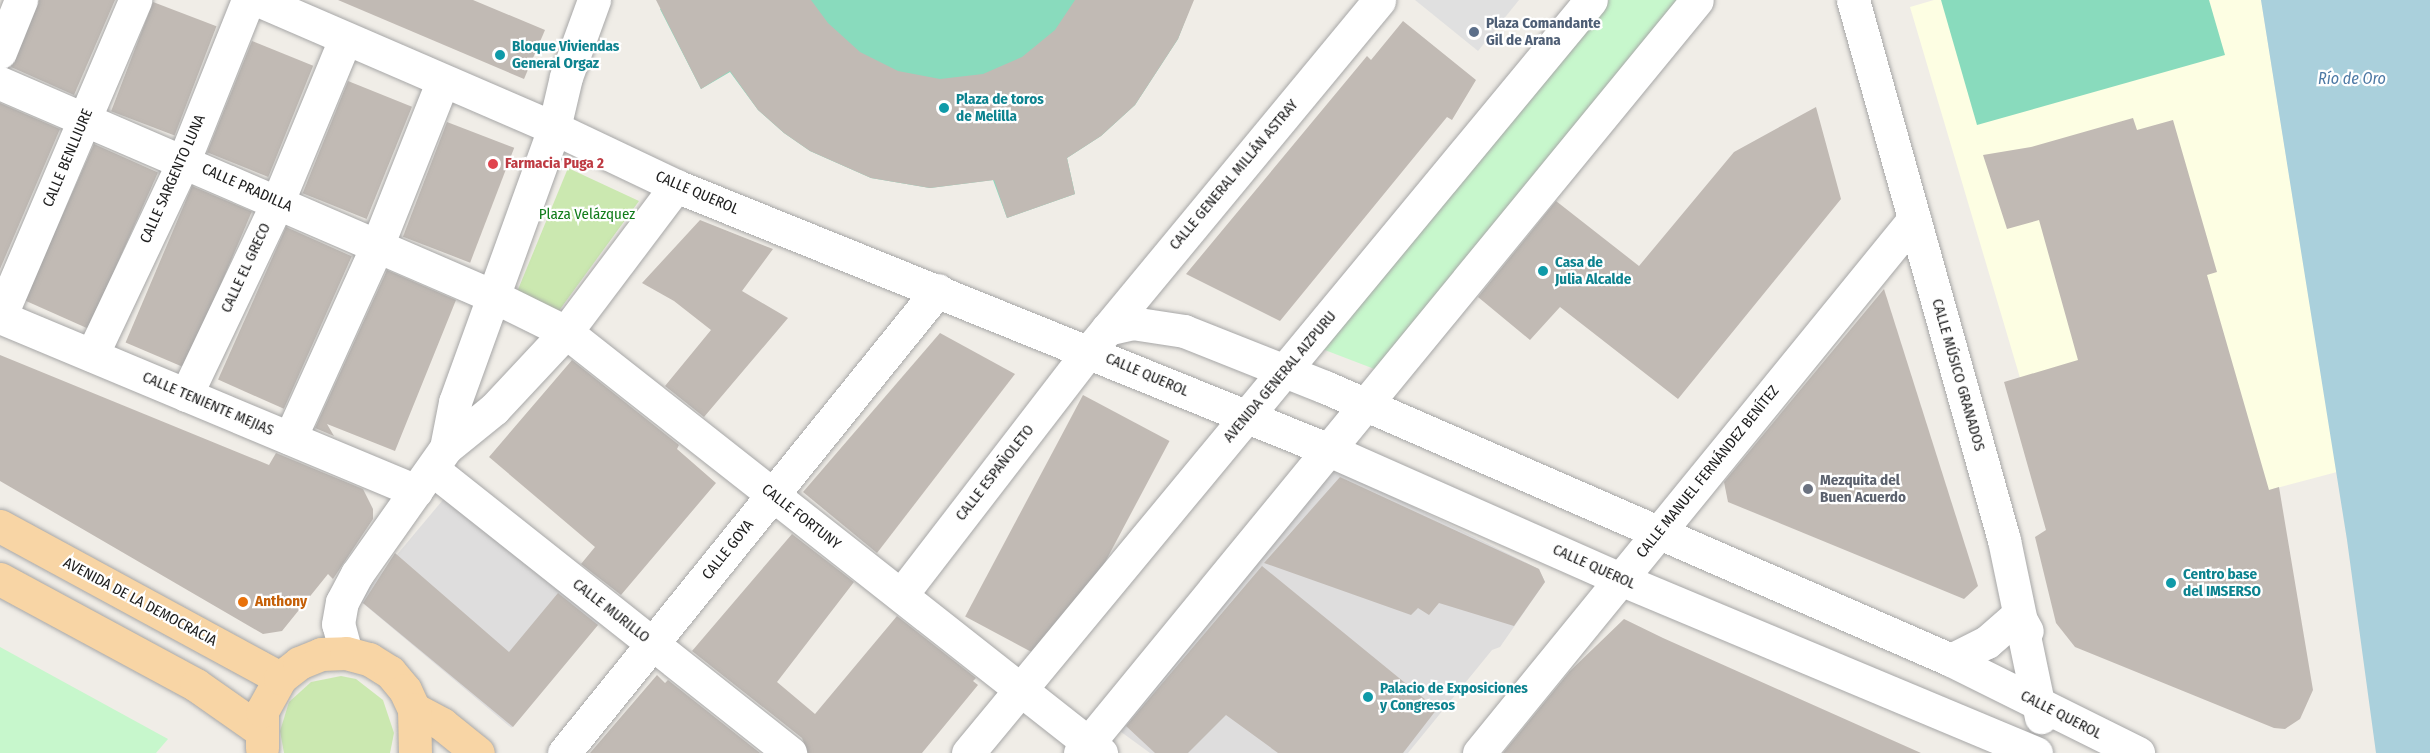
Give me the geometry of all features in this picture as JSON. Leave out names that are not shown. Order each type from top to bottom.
[{"type":"main road","name":"AVENIDA DE LA DEMOCRACIA","points":[[0,526],[280,678]]},
{"type":"main road","points":[[0,579],[196,685],[260,746]]},
{"type":"main road","points":[[260,746],[262,711],[280,678],[299,663],[321,654],[346,653],[369,659],[390,672],[414,710],[415,753]]},
{"type":"main road","points":[[414,710],[442,724],[478,753]]},
{"type":"street","points":[[0,52],[21,0]]},
{"type":"street","name":"CALLE BENLLIURE","points":[[0,317],[135,0]]},
{"type":"street","name":"CALLE SARGENTO LUNA","points":[[92,356],[184,160],[248,0]]},
{"type":"street","name":"CALLE QUEROL","points":[[258,0],[442,83],[554,128],[676,186],[938,290],[1098,340],[1246,417],[1329,450],[1620,579],[2036,753]]},
{"type":"street","name":"CALLE GENERAL MILLÁN ASTRAY","points":[[1098,340],[1379,0]]},
{"type":"street","name":"AVENIDA GENERAL AIZPURU","points":[[968,753],[1591,0]]},
{"type":"street","points":[[1090,750],[1329,450],[1697,0]]},
{"type":"street","name":"CALLE MÚSICO GRANADOS","points":[[1853,0],[2004,540],[2018,615],[2050,753]]},
{"type":"street","points":[[466,413],[493,296],[554,128],[566,77],[591,1]]},
{"type":"street","name":"CALLE EL GRECO","points":[[186,395],[278,201],[345,39]]},
{"type":"street","name":"CALLE PRADILLA","points":[[0,82],[493,296]]},
{"type":"street","points":[[290,438],[377,246],[442,83]]},
{"type":"street","points":[[346,653],[338,624],[342,602],[357,574],[431,469],[466,413],[566,332],[676,186]]},
{"type":"street","name":"CALLE MANUEL FERNÁNDEZ BENÍTEZ","points":[[1479,753],[1914,219]]},
{"type":"street","name":"CALLE GOYA","points":[[564,753],[938,290]]},
{"type":"street","name":"CALLE FORTUNY","points":[[493,296],[566,332],[1021,690],[1090,750]]},
{"type":"street","name":"CALLE TENIENTE MEJIAS","points":[[0,317],[290,438],[431,469]]},
{"type":"street","name":"CALLE QUEROL","points":[[1098,340],[1132,323],[1184,331],[1285,371],[1951,660],[2138,753]]},
{"type":"street","name":"CALLE ESPAÑOLETO","points":[[900,595],[1098,340]]},
{"type":"street","name":"CALLE MURILLO","points":[[431,469],[790,753]]},
{"type":"street","points":[[1951,660],[1987,642],[2018,615],[2045,669],[2085,725]]},
{"type":"shaded area","name":"Plaza Comandante Gil de Arana","points":[[1415,0],[1519,0],[1478,51]]},
{"type":"shaded area","points":[[1934,0],[2261,0],[2337,472],[2069,543],[1910,7]]},
{"type":"shaded area","points":[[1331,466],[1539,569],[1545,582],[1500,647],[1492,650],[1408,753],[1150,753],[1113,726]]},
{"type":"shaded area","points":[[447,495],[599,623],[511,728],[359,600]]},
{"type":"green space","name":"Plaza de toros de Melilla","points":[[675,0],[1193,0],[1178,39],[1135,105],[1101,136],[1067,158],[1075,194],[1007,218],[993,180],[930,188],[871,178],[810,151],[784,133],[758,110],[730,72],[701,89],[660,9]]},
{"type":"green space","points":[[1609,0],[1684,0],[1377,370],[1317,347]]},
{"type":"green space","points":[[1941,0],[2209,0],[2225,55],[1977,125]]},
{"type":"green space","name":"Plaza Velázquez","points":[[568,168],[639,201],[553,319],[517,292]]},
{"type":"green space","points":[[0,647],[168,739],[156,753],[0,753]]},
{"type":"green space","points":[[341,676],[356,679],[383,700],[394,733],[390,753],[284,753],[280,731],[289,702],[311,682]]},
{"type":"water","name":"Río de Oro","points":[[2261,0],[2430,0],[2430,753],[2376,753],[2347,540]]},
{"type":"building","points":[[39,0],[115,0],[74,95],[11,67]]},
{"type":"building","name":"Bloque Viviendas General Orgaz","points":[[338,0],[473,0],[545,30],[524,79]]},
{"type":"building","name":"Plaza de toros de Melilla","points":[[656,0],[811,0],[828,23],[860,52],[898,71],[940,79],[983,74],[1022,57],[1055,30],[1075,0],[1194,0],[1178,39],[1135,105],[1101,136],[1067,158],[1075,194],[1007,218],[994,180],[930,188],[871,178],[810,151],[784,133],[758,110],[730,71],[701,89]]},
{"type":"building","points":[[153,2],[216,26],[175,136],[111,111]]},
{"type":"building","points":[[1403,21],[1476,80],[1452,120],[1447,117],[1280,321],[1186,274],[1367,56],[1371,60]]},
{"type":"building","points":[[252,41],[313,66],[268,177],[207,152]]},
{"type":"building","points":[[348,81],[412,107],[367,219],[303,193]]},
{"type":"building","points":[[0,103],[60,129],[0,269]]},
{"type":"building","points":[[1816,107],[1841,199],[1678,399],[1560,307],[1530,340],[1478,297],[1556,201],[1639,266],[1734,152]]},
{"type":"building","points":[[2133,118],[2137,130],[2173,120],[2217,272],[2207,275],[2269,490],[2279,487],[2313,690],[2300,719],[2285,729],[2274,728],[2075,647],[2056,623],[2035,537],[2046,530],[2004,382],[2078,360],[2039,220],[2007,229],[1983,155],[2031,147]]},
{"type":"building","points":[[447,122],[514,148],[470,263],[403,237]]},
{"type":"building","points":[[94,144],[158,172],[88,329],[24,300]]},
{"type":"building","points":[[192,186],[252,211],[185,368],[126,342]]},
{"type":"building","points":[[700,220],[773,249],[742,291],[788,318],[704,417],[665,386],[711,330],[674,301],[642,283]]},
{"type":"building","points":[[286,227],[352,256],[284,409],[218,380]]},
{"type":"building","points":[[387,270],[456,300],[395,451],[327,424],[334,436],[315,428]]},
{"type":"building","name":"Mezquita del Buen Acuerdo","points":[[1884,289],[1978,586],[1964,599],[1728,502],[1724,482]]},
{"type":"building","points":[[940,333],[1015,374],[877,553],[803,492]]},
{"type":"building","points":[[0,355],[269,465],[276,453],[363,489],[373,509],[373,519],[333,579],[328,574],[282,631],[263,634],[0,481]]},
{"type":"building","points":[[572,360],[679,445],[677,449],[716,483],[621,595],[581,564],[595,547],[489,457]]},
{"type":"building","points":[[1083,395],[1170,441],[1052,663],[965,617]]},
{"type":"building","points":[[1340,477],[1539,569],[1545,582],[1514,626],[1439,603],[1429,615],[1418,608],[1411,615],[1264,563]]},
{"type":"building","points":[[792,534],[854,582],[777,682],[815,714],[897,616],[976,678],[973,681],[978,685],[922,753],[808,753],[802,738],[692,651]]},
{"type":"building","points":[[395,553],[509,652],[558,593],[598,625],[513,727],[363,603]]},
{"type":"building","points":[[1262,566],[1437,709],[1403,753],[1278,753],[1226,715],[1188,753],[1155,753],[1126,726]]},
{"type":"building","points":[[1624,619],[1921,753],[1503,753],[1570,671]]},
{"type":"building","points":[[657,675],[665,683],[668,680],[760,753],[590,753]]},
{"type":"place","name":"Plaza Comandante Gil de Arana","points":[[1474,32]]},
{"type":"place","name":"Bloque Viviendas General Orgaz","points":[[500,55]]},
{"type":"place","name":"Plaza de toros de Melilla","points":[[944,108]]},
{"type":"place","name":"Farmacia Puga 2","points":[[493,164]]},
{"type":"place","name":"Casa de Julia Alcalde","points":[[1543,271]]},
{"type":"place","name":"Mezquita del Buen Acuerdo","points":[[1808,489]]},
{"type":"place","name":"Centro base del IMSERSO","points":[[2171,583]]},
{"type":"place","name":"Anthony","points":[[243,602]]},
{"type":"place","name":"Palacio de Exposiciones y Congresos","points":[[1368,697]]}]
